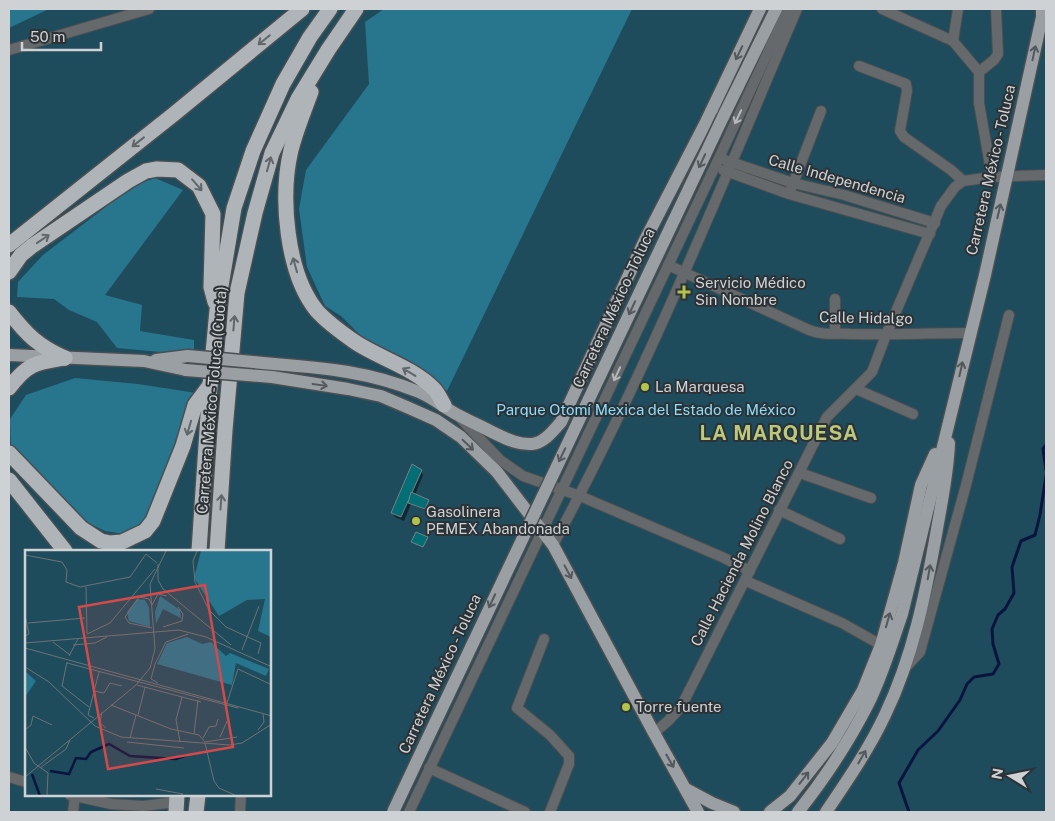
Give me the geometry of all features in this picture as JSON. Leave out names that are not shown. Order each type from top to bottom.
[{"type":"highway","points":[[9,245],[182,108],[302,9]]},
{"type":"highway","name":"Carretera México - Toluca (Cuota)","points":[[199,550],[217,310],[234,208],[253,150],[282,84],[310,37],[330,9]]},
{"type":"highway","name":"Carretera México - Toluca (Cuota)","points":[[217,550],[237,294],[255,213],[272,153],[298,99],[356,9]]},
{"type":"highway","points":[[328,50],[300,122],[291,150],[286,176],[286,225],[298,274],[317,310],[336,328],[356,343],[410,372],[435,389],[444,405]]},
{"type":"highway","points":[[9,272],[21,255],[32,246],[128,181],[146,171],[157,169],[178,170],[200,186],[213,214],[211,287],[217,310]]},
{"type":"highway","points":[[9,312],[23,330],[46,350],[65,358]]},
{"type":"highway","points":[[9,388],[23,370],[30,366],[65,358]]},
{"type":"highway","points":[[9,453],[80,528],[101,541],[110,543],[122,542],[145,531],[153,521],[184,446],[195,405],[210,385]]},
{"type":"highway","points":[[9,480],[64,550]]},
{"type":"highway","points":[[196,812],[198,796]]},
{"type":"main road","points":[[9,355],[144,361],[188,356],[335,369],[380,378],[420,393],[444,405],[456,414],[516,443],[533,444],[543,440],[553,432],[560,422],[644,242],[760,9]]},
{"type":"main road","name":"Carretera México - Toluca","points":[[393,812],[531,519],[776,9]]},
{"type":"main road","name":"Carretera México - Toluca","points":[[798,812],[835,761],[870,700],[889,655],[902,614],[985,276],[1042,17],[1042,9]]},
{"type":"main road","points":[[144,361],[186,370],[272,377],[381,396],[436,420],[461,437],[496,472],[553,545],[698,812]]},
{"type":"main road","points":[[436,420],[444,405]]},
{"type":"main road","points":[[826,812],[851,775],[885,716],[905,668],[927,585],[948,465],[950,417]]},
{"type":"main road","points":[[770,812],[790,796],[832,743],[863,690],[881,645],[904,563],[921,485],[950,417]]},
{"type":"main road","points":[[686,789],[734,812]]},
{"type":"street","points":[[9,50],[149,9]]},
{"type":"street","points":[[409,812],[720,158],[788,9]]},
{"type":"street","points":[[553,545],[580,496],[686,272],[797,9]]},
{"type":"street","points":[[882,9],[953,41],[979,72],[979,103],[992,177]]},
{"type":"street","points":[[953,41],[958,9]]},
{"type":"street","points":[[979,72],[994,60],[998,54],[996,9]]},
{"type":"street","points":[[859,66],[906,84],[907,91],[900,131],[904,137],[951,170],[963,181],[992,177],[1046,175]]},
{"type":"street","points":[[789,194],[821,111]]},
{"type":"street","points":[[720,158],[730,167]]},
{"type":"street","points":[[714,168],[730,167]]},
{"type":"street","name":"Calle Independencia","points":[[730,167],[844,195],[935,223]]},
{"type":"street","name":"Calle Independencia","points":[[730,167],[789,194],[930,234]]},
{"type":"street","name":"Calle Hacienda Molino Blanco","points":[[654,732],[681,707],[827,417],[872,372],[941,206],[951,191],[963,181]]},
{"type":"street","points":[[842,209],[844,195]]},
{"type":"street","name":"Calle Hidalgo","points":[[668,265],[822,335],[835,333],[886,335],[970,332]]},
{"type":"street","points":[[835,299],[835,333]]},
{"type":"street","points":[[905,668],[920,652],[966,485],[1009,316]]},
{"type":"street","points":[[856,389],[913,414]]},
{"type":"street","points":[[456,414],[500,460],[523,476],[580,496],[722,557],[748,576],[842,623],[881,645]]},
{"type":"street","points":[[800,473],[871,498]]},
{"type":"street","points":[[779,510],[840,540]]},
{"type":"street","points":[[544,639],[517,708],[550,735],[569,756],[570,764],[550,812]]},
{"type":"street","points":[[429,768],[525,812]]},
{"type":"street","points":[[9,777],[25,782]]},
{"type":"street","points":[[73,812],[73,796],[111,804],[143,806],[177,801]]},
{"type":"street","points":[[240,812],[241,796]]},
{"type":"green space","name":"Parque Otomí Mexica del Estado de México","points":[[9,9],[1046,9],[1046,812],[9,812]]},
{"type":"shaded area","points":[[9,9],[49,9],[9,28]]},
{"type":"shaded area","points":[[384,9],[632,9],[447,391],[365,340],[341,316],[325,306],[307,267],[299,209],[306,170],[369,84],[365,22]]},
{"type":"shaded area","points":[[155,178],[183,190],[105,295],[142,305],[140,331],[194,340],[194,355],[117,348],[97,322],[69,310],[54,299],[17,297],[18,282],[43,255],[133,186]]},
{"type":"shaded area","points":[[75,378],[138,384],[203,394],[144,522],[124,534],[105,531],[84,521],[11,446],[10,419],[26,395]]},
{"type":"building","points":[[412,464],[422,470],[401,517],[391,513]]},
{"type":"building","points":[[411,492],[429,500],[425,509],[408,503]]},
{"type":"building","points":[[416,532],[428,537],[423,547],[411,542]]},
{"type":"waterway","points":[[1046,445],[1043,449],[1046,470]]},
{"type":"waterway","points":[[909,812],[899,783],[918,750],[938,731],[960,700],[967,684],[974,677],[993,674],[999,664],[993,644],[992,629],[998,615],[1005,609],[1014,593],[1012,567],[1021,541],[1035,535],[1046,476]]},
{"type":"place","name":"Servicio Médico Sin Nombre","points":[[684,292]]},
{"type":"place","name":"La Marquesa","points":[[645,387]]},
{"type":"place","name":"Gasolinera PEMEX Abandonada","points":[[416,521]]},
{"type":"place","name":"Torre fuente","points":[[626,707]]},
{"type":"district","name":"LA MARQUESA","points":[[779,433]]}]
